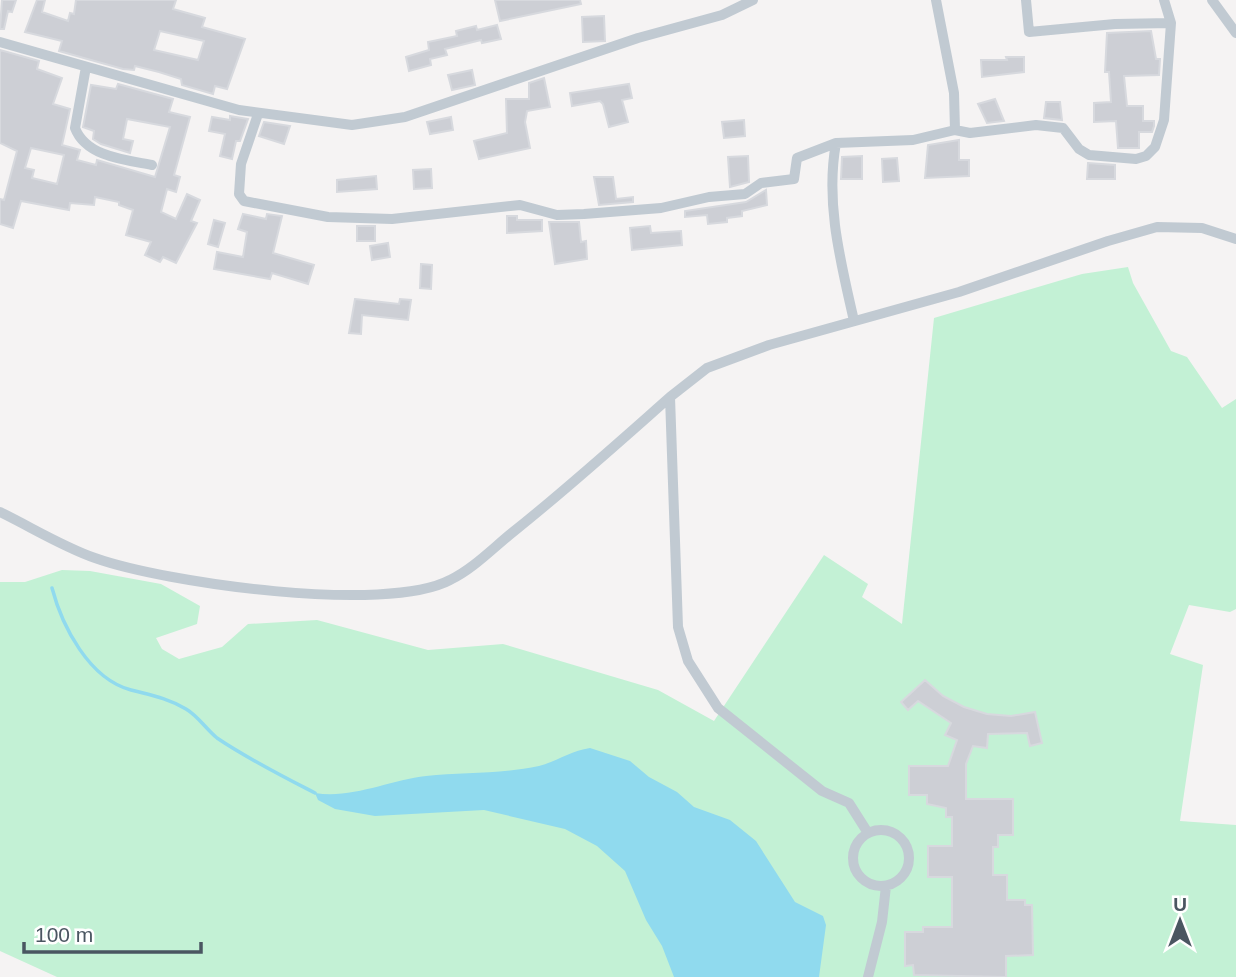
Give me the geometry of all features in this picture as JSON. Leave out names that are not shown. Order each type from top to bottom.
[{"type":"street","points":[[0,42],[258,114],[326,124],[388,122],[638,38],[722,15],[753,0]]},
{"type":"street","points":[[936,0],[954,93],[955,130]]},
{"type":"street","points":[[1026,0],[1026,27],[1032,32],[1094,25],[1171,23]]},
{"type":"street","points":[[258,114],[241,164],[239,194],[244,201],[251,203],[328,217],[391,219],[520,205],[557,215],[661,208],[709,197],[745,194],[761,183],[794,179],[797,158],[836,143],[913,140],[955,130],[970,132],[1012,126],[1063,128],[1079,149],[1090,155],[1136,159],[1146,156],[1155,147],[1164,120],[1171,23],[1164,0]]},
{"type":"street","points":[[1212,0],[1236,33]]},
{"type":"street","points":[[86,67],[75,128],[79,137],[90,147],[114,158],[152,165]]},
{"type":"street","points":[[836,143],[832,174],[835,231],[854,321]]},
{"type":"street","points":[[0,512],[95,558],[193,581],[313,593],[392,595],[424,592],[452,580],[472,565],[569,487],[670,397],[707,368],[769,345],[971,288],[1157,227],[1202,228],[1236,239]]},
{"type":"street","points":[[670,397],[678,627],[688,661],[718,708],[822,791],[849,803],[868,834]]},
{"type":"street","points":[[881,830],[894,833],[909,851],[905,873],[886,886],[865,881],[856,870],[855,848],[868,834],[881,830]]},
{"type":"street","points":[[868,977],[882,922],[886,886]]},
{"type":"green space","points":[[1128,267],[1133,283],[1171,351],[1187,357],[1222,408],[1236,399],[1236,609],[1230,612],[1189,605],[1170,654],[1203,665],[1180,821],[1236,825],[1236,977],[57,977],[0,951],[0,582],[25,582],[62,570],[90,571],[161,584],[200,606],[197,624],[156,638],[162,649],[179,659],[222,647],[248,624],[317,620],[428,650],[503,644],[658,690],[714,721],[824,555],[868,584],[862,597],[902,624],[934,318],[1082,274]]},
{"type":"water","points":[[590,748],[630,761],[649,777],[677,792],[694,807],[730,820],[756,841],[795,902],[823,916],[826,925],[819,977],[674,977],[662,946],[646,920],[625,871],[597,846],[565,829],[484,810],[375,816],[335,809],[318,800],[315,793],[357,791],[426,776],[525,769]]},
{"type":"building","points":[[2,0],[16,0],[12,12],[8,11],[4,29],[0,29]]},
{"type":"building","points":[[37,0],[45,0],[42,12],[68,21],[70,13],[74,14],[76,0],[176,0],[173,9],[205,18],[202,27],[245,39],[227,89],[215,86],[213,94],[182,85],[181,79],[159,72],[135,66],[134,70],[123,69],[59,51],[62,41],[25,32]],"holes":[[[160,31],[204,41],[198,60],[154,50]]]},
{"type":"building","points":[[495,0],[580,0],[581,4],[500,21]]},
{"type":"building","points":[[604,16],[605,41],[583,42],[582,17]]},
{"type":"building","points":[[497,25],[501,39],[482,43],[481,40],[445,49],[447,55],[430,59],[431,65],[409,71],[406,57],[429,50],[428,42],[457,36],[456,31],[476,26],[477,30]]},
{"type":"building","points":[[1151,31],[1156,59],[1160,59],[1159,75],[1124,76],[1127,106],[1143,106],[1143,121],[1154,121],[1154,126],[1152,132],[1139,132],[1139,148],[1118,148],[1116,121],[1094,122],[1094,103],[1111,102],[1109,72],[1105,72],[1107,33]]},
{"type":"building","points":[[0,50],[39,61],[37,69],[62,78],[53,104],[70,109],[62,145],[80,150],[77,160],[96,165],[97,160],[155,177],[170,127],[127,119],[123,139],[133,141],[130,153],[101,144],[93,139],[94,131],[83,127],[91,85],[116,89],[118,84],[173,99],[169,112],[190,117],[174,175],[180,177],[176,192],[167,189],[161,212],[176,219],[187,194],[200,200],[191,221],[197,223],[176,263],[163,257],[160,262],[145,255],[151,242],[126,235],[133,210],[119,205],[119,202],[95,197],[94,205],[70,203],[69,210],[21,201],[13,228],[0,224],[0,199],[4,200],[17,151],[0,143]],"holes":[[[31,148],[64,155],[57,184],[32,178],[34,170],[25,168]]]},
{"type":"building","points":[[1006,57],[1024,57],[1024,72],[982,77],[981,60],[1007,60]]},
{"type":"building","points":[[472,70],[475,85],[452,90],[448,75]]},
{"type":"building","points":[[544,78],[550,107],[527,111],[525,122],[530,148],[479,159],[474,141],[507,133],[506,99],[529,99],[529,83]]},
{"type":"building","points":[[629,84],[632,98],[622,100],[628,122],[609,127],[600,101],[572,106],[570,93]]},
{"type":"building","points":[[995,99],[1004,121],[987,123],[978,104]]},
{"type":"building","points":[[1046,102],[1060,102],[1062,120],[1044,118]]},
{"type":"building","points":[[230,116],[248,119],[240,141],[236,141],[232,159],[220,156],[225,134],[209,131],[212,117],[230,120]]},
{"type":"building","points":[[451,117],[453,130],[430,134],[427,122]]},
{"type":"building","points":[[744,120],[745,136],[724,138],[722,122]]},
{"type":"building","points":[[264,122],[290,126],[284,144],[259,136]]},
{"type":"building","points":[[959,140],[959,160],[969,160],[969,176],[925,178],[928,145]]},
{"type":"building","points":[[748,156],[749,182],[730,187],[728,157]]},
{"type":"building","points":[[862,156],[862,179],[841,179],[842,157]]},
{"type":"building","points":[[897,158],[899,181],[883,182],[882,159]]},
{"type":"building","points":[[1088,163],[1115,165],[1115,179],[1087,179]]},
{"type":"building","points":[[431,169],[432,188],[414,189],[413,170]]},
{"type":"building","points":[[376,176],[377,189],[337,192],[337,180]]},
{"type":"building","points":[[594,177],[613,177],[616,199],[633,197],[633,202],[599,205]]},
{"type":"building","points":[[766,190],[767,205],[742,211],[742,216],[727,218],[727,222],[708,224],[707,215],[685,217],[685,211],[746,202]]},
{"type":"building","points":[[243,214],[266,219],[267,214],[282,216],[273,253],[314,265],[308,284],[272,273],[270,279],[214,269],[217,252],[243,257],[247,232],[238,229]]},
{"type":"building","points":[[507,216],[517,216],[517,220],[542,220],[542,231],[507,233]]},
{"type":"building","points":[[214,220],[225,223],[218,247],[208,244]]},
{"type":"building","points":[[549,222],[579,222],[581,242],[586,241],[587,259],[555,264]]},
{"type":"building","points":[[357,226],[375,226],[375,241],[357,241]]},
{"type":"building","points":[[650,226],[651,233],[681,231],[682,245],[632,250],[630,228]]},
{"type":"building","points":[[388,243],[390,257],[372,260],[370,246]]},
{"type":"building","points":[[421,264],[432,265],[431,289],[420,288]]},
{"type":"building","points":[[355,299],[399,304],[400,299],[411,300],[408,320],[362,315],[361,334],[349,333]]},
{"type":"building","points":[[925,680],[943,696],[964,707],[987,714],[1011,716],[1035,712],[1042,743],[1030,746],[1027,733],[988,734],[987,748],[973,746],[966,764],[966,799],[1013,799],[1013,835],[998,835],[998,847],[993,847],[993,875],[1007,875],[1007,900],[1025,900],[1025,905],[1032,905],[1033,955],[1006,956],[1006,977],[914,975],[913,965],[905,966],[905,932],[923,932],[923,927],[952,927],[952,877],[928,877],[928,846],[952,846],[952,817],[946,817],[946,808],[927,804],[927,795],[909,795],[909,766],[948,766],[957,740],[945,735],[951,723],[918,701],[908,710],[901,702]]},
{"type":"waterway","points":[[52,588],[70,634],[102,675],[131,690],[179,705],[229,746],[315,793]]}]
